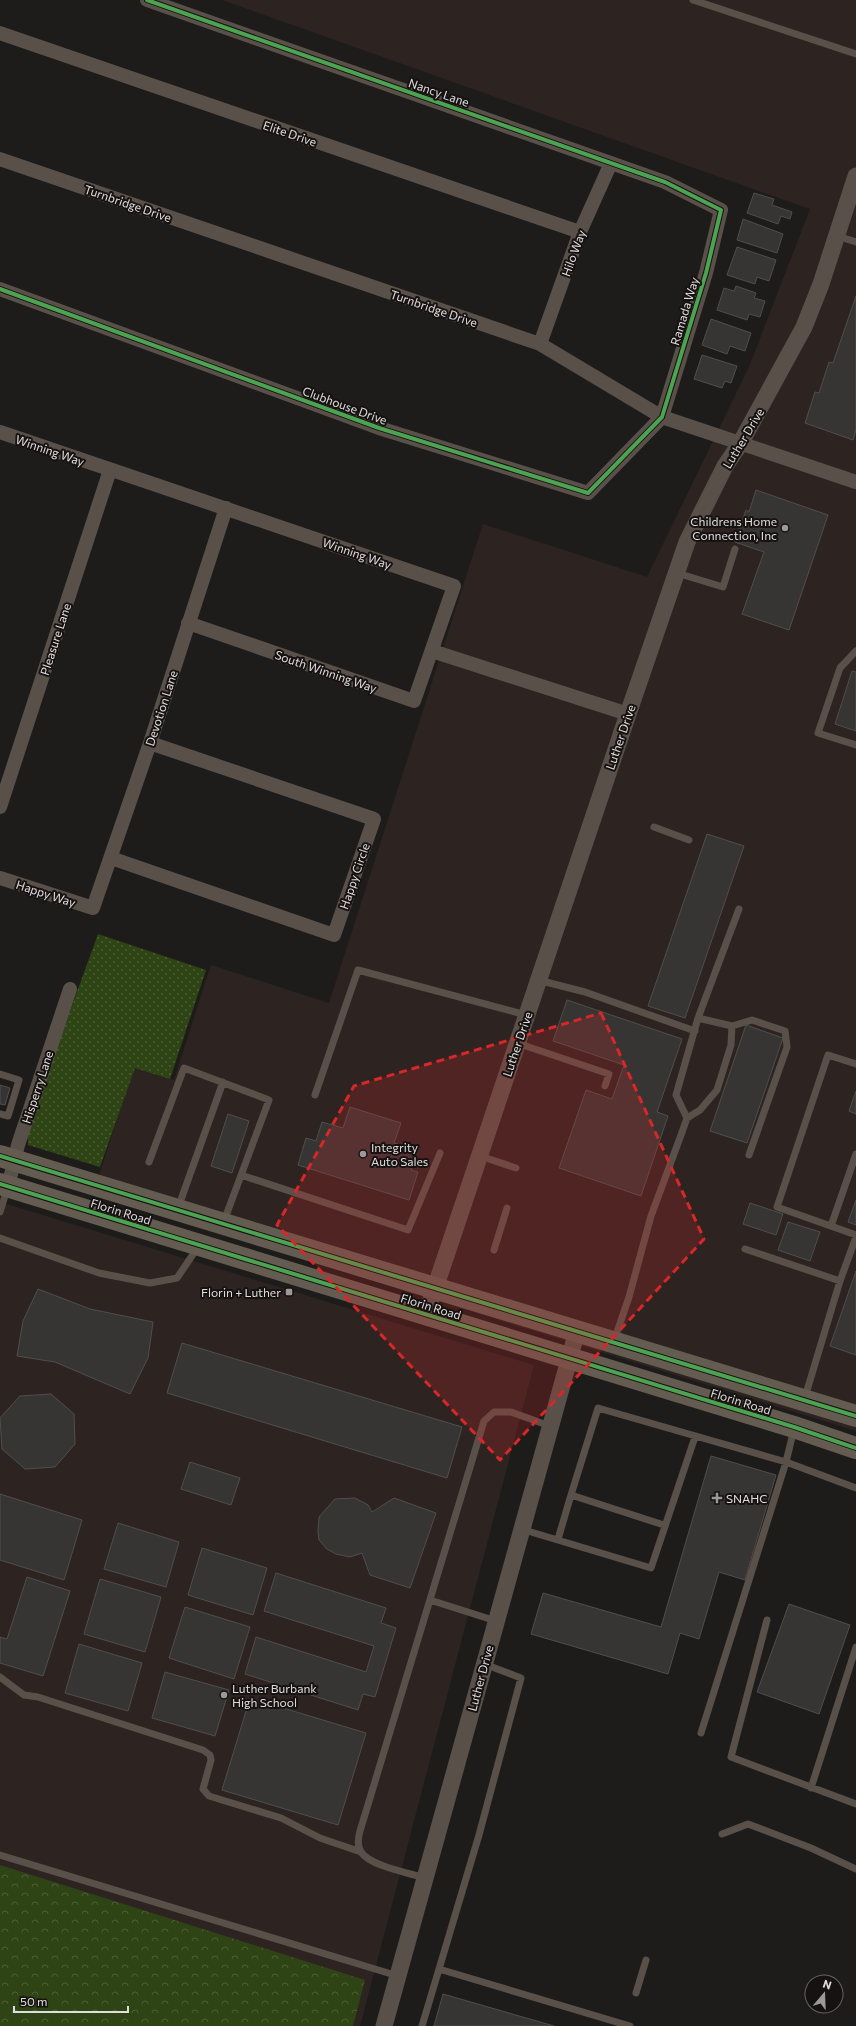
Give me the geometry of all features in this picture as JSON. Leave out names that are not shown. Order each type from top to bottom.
[{"type":"main road","name":"Florin Road","points":[[8,1158],[856,1416]]},
{"type":"main road","name":"Florin Road","points":[[4,1185],[570,1360],[794,1427],[856,1448]]},
{"type":"street","name":"Nancy Lane","points":[[146,0],[665,182],[721,210]]},
{"type":"street","name":"Elite Drive","points":[[0,33],[580,232]]},
{"type":"street","name":"Turnbridge Drive","points":[[0,159],[540,344],[662,418],[856,482]]},
{"type":"street","name":"Hilo Way","points":[[540,344],[580,232],[611,163]]},
{"type":"street","name":"Luther Drive","points":[[426,1315],[526,1015],[687,542],[726,466],[740,444],[804,327],[821,284],[856,176]]},
{"type":"street","name":"Ramada Way","points":[[662,418],[706,273],[721,210]]},
{"type":"street","name":"Clubhouse Drive","points":[[0,289],[379,428],[588,493],[662,418]]},
{"type":"street","name":"Winning Way","points":[[0,434],[226,508],[454,586],[432,651]]},
{"type":"street","name":"Pleasure Lane","points":[[0,807],[110,470]]},
{"type":"street","name":"Devotion Lane","points":[[93,908],[150,743],[226,508]]},
{"type":"street","name":"South Winning Way","points":[[188,623],[414,701],[432,651]]},
{"type":"street","points":[[432,651],[628,714]]},
{"type":"street","name":"Happy Circle","points":[[111,858],[334,935],[374,819],[150,743]]},
{"type":"street","name":"Happy Way","points":[[0,878],[93,908]]},
{"type":"street","name":"Hisperry Lane","points":[[4,1185],[8,1158],[18,1145],[70,989]]},
{"type":"street","name":"Luther Drive","points":[[384,2026],[577,1331]]},
{"type":"lane","points":[[693,0],[856,54]]},
{"type":"lane","points":[[836,235],[856,242]]},
{"type":"lane","points":[[676,572],[724,587],[735,549]]},
{"type":"lane","points":[[856,651],[840,668],[818,733],[856,745]]},
{"type":"lane","points":[[654,827],[689,840]]},
{"type":"lane","points":[[687,1118],[676,1095],[698,1018],[739,909]]},
{"type":"lane","points":[[315,1095],[358,970],[526,1015]]},
{"type":"lane","points":[[538,980],[586,992],[695,1031]]},
{"type":"lane","points":[[698,1018],[732,1026],[752,1020],[785,1031],[787,1047],[749,1155]]},
{"type":"lane","points":[[613,1342],[629,1297],[651,1216],[687,1118],[700,1110],[717,1090],[731,1045],[732,1026]]},
{"type":"lane","points":[[517,1043],[609,1074],[605,1086]]},
{"type":"lane","points":[[804,1399],[840,1281],[856,1236],[776,1207],[828,1054],[856,1064]]},
{"type":"lane","points":[[149,1162],[184,1068],[269,1100],[223,1223]]},
{"type":"lane","points":[[0,1074],[19,1080],[8,1116],[0,1114]]},
{"type":"lane","points":[[178,1210],[223,1082]]},
{"type":"lane","points":[[241,1175],[408,1230],[440,1153]]},
{"type":"lane","points":[[831,1226],[856,1154]]},
{"type":"lane","points":[[479,1156],[516,1168]]},
{"type":"lane","points":[[0,1212],[4,1185]]},
{"type":"lane","points":[[494,1250],[507,1208]]},
{"type":"lane","points":[[0,1238],[99,1273],[150,1284],[177,1278],[199,1245]]},
{"type":"lane","points":[[745,1249],[840,1281]]},
{"type":"lane","points":[[558,1540],[598,1408],[786,1462],[856,1488]]},
{"type":"lane","points":[[425,1878],[368,1860],[361,1852],[358,1841],[360,1831],[484,1421],[494,1412],[511,1412],[551,1426]]},
{"type":"lane","points":[[701,1733],[786,1462],[794,1427]]},
{"type":"lane","points":[[521,1529],[651,1568],[664,1525],[695,1437]]},
{"type":"lane","points":[[571,1495],[664,1525]]},
{"type":"lane","points":[[430,1600],[496,1620]]},
{"type":"lane","points":[[767,1620],[731,1757],[811,1788],[855,1802]]},
{"type":"lane","points":[[811,1788],[856,1647]]},
{"type":"lane","points":[[422,2026],[479,1835],[521,1678],[484,1664]]},
{"type":"lane","points":[[0,1678],[24,1695],[45,1700],[203,1750],[210,1755],[211,1760],[203,1790],[209,1796],[281,1818],[320,1838],[361,1852]]},
{"type":"lane","points":[[722,1834],[748,1824],[811,1848],[856,1869]]},
{"type":"lane","points":[[0,1855],[398,1976]]},
{"type":"lane","points":[[636,1993],[646,1960]]},
{"type":"lane","points":[[439,1969],[630,2026]]},
{"type":"highlighted area","points":[[601,1013],[704,1239],[500,1460],[277,1225],[354,1086]]},
{"type":"shaded area","points":[[222,0],[856,0],[856,1431],[93,1194],[134,1067],[174,1080],[211,965],[329,1003],[483,524],[647,577],[749,367],[810,209]]},
{"type":"shaded area","name":"Luther Burbank High School","points":[[0,1202],[534,1365],[360,2026],[0,2026]]},
{"type":"green space","points":[[98,934],[206,970],[170,1079],[135,1068],[100,1167],[28,1145],[28,1127]]},
{"type":"green space","points":[[0,1865],[365,1980],[353,2026],[0,2026]]},
{"type":"building","points":[[754,193],[774,199],[772,205],[792,212],[790,219],[781,216],[778,224],[747,213]]},
{"type":"building","points":[[743,219],[783,234],[777,253],[737,240]]},
{"type":"building","points":[[737,247],[776,260],[769,281],[757,277],[755,284],[727,275]]},
{"type":"building","points":[[736,286],[756,293],[754,298],[765,301],[760,317],[749,314],[747,320],[717,310],[724,288],[734,291]]},
{"type":"building","points":[[856,296],[856,430],[853,440],[805,423],[815,392],[819,393],[829,362],[833,363]]},
{"type":"building","points":[[711,319],[751,333],[745,351],[730,346],[727,354],[702,345]]},
{"type":"building","points":[[702,355],[737,366],[731,383],[725,381],[722,388],[694,379]]},
{"type":"building","points":[[756,490],[828,515],[789,630],[742,614],[764,552],[735,542],[746,510],[749,512]]},
{"type":"building","points":[[852,671],[856,672],[856,731],[835,724]]},
{"type":"building","points":[[707,834],[744,846],[685,1018],[648,1006]]},
{"type":"building","points":[[567,1000],[682,1039],[657,1112],[668,1116],[641,1196],[559,1168],[586,1090],[612,1099],[624,1065],[553,1041]]},
{"type":"building","points":[[746,1025],[783,1038],[747,1143],[710,1131]]},
{"type":"building","points":[[0,1085],[10,1088],[5,1105],[0,1104]]},
{"type":"building","points":[[856,1091],[856,1114],[849,1111]]},
{"type":"building","points":[[350,1107],[401,1123],[394,1143],[417,1150],[411,1170],[418,1172],[409,1200],[298,1165],[306,1138],[316,1141],[322,1122],[343,1128]]},
{"type":"building","points":[[228,1114],[249,1121],[232,1173],[211,1166]]},
{"type":"building","points":[[856,1200],[856,1225],[848,1222]]},
{"type":"building","points":[[750,1203],[783,1214],[776,1235],[743,1224]]},
{"type":"building","points":[[788,1222],[820,1232],[810,1261],[778,1250]]},
{"type":"building","points":[[856,1271],[856,1355],[830,1346]]},
{"type":"building","points":[[38,1289],[90,1309],[153,1322],[148,1358],[130,1394],[55,1362],[17,1356],[23,1321]]},
{"type":"building","points":[[182,1343],[462,1427],[447,1478],[167,1393]]},
{"type":"building","points":[[51,1394],[74,1414],[75,1444],[55,1467],[25,1469],[2,1449],[0,1418],[20,1396]]},
{"type":"building","points":[[711,1456],[776,1475],[745,1580],[719,1572],[699,1639],[680,1633],[668,1674],[531,1634],[543,1593],[661,1627]]},
{"type":"building","points":[[190,1462],[240,1478],[231,1505],[181,1489]]},
{"type":"building","points":[[0,1494],[82,1520],[64,1580],[0,1560]]},
{"type":"building","points":[[355,1498],[368,1505],[372,1512],[394,1498],[436,1513],[410,1588],[370,1575],[362,1553],[350,1557],[336,1554],[327,1549],[319,1540],[319,1517],[335,1499]]},
{"type":"building","points":[[118,1523],[179,1542],[166,1587],[104,1569]]},
{"type":"building","points":[[202,1548],[267,1568],[253,1615],[188,1595]]},
{"type":"building","points":[[276,1573],[386,1608],[381,1623],[396,1628],[375,1697],[363,1694],[358,1710],[245,1674],[256,1637],[366,1672],[374,1646],[264,1611]]},
{"type":"building","points":[[27,1577],[70,1591],[43,1676],[0,1663],[0,1637],[7,1639]]},
{"type":"building","points":[[100,1579],[161,1597],[145,1652],[84,1634]]},
{"type":"building","points":[[789,1604],[850,1625],[819,1714],[757,1692]]},
{"type":"building","points":[[185,1607],[250,1627],[234,1679],[169,1658]]},
{"type":"building","points":[[79,1644],[142,1663],[128,1711],[65,1693]]},
{"type":"building","points":[[165,1672],[229,1690],[215,1736],[152,1718]]},
{"type":"building","points":[[250,1698],[366,1733],[338,1825],[222,1790]]},
{"type":"building","points":[[443,1994],[554,2026],[434,2026]]},
{"type":"cycle path","points":[[0,289],[379,428],[588,493],[662,417],[706,273],[721,210],[665,182],[147,0]]},
{"type":"cycle path","points":[[0,1156],[856,1416]]},
{"type":"cycle path","points":[[0,1184],[794,1427],[856,1448]]},
{"type":"place","name":"Childrens Home Connection, Inc","points":[[785,528]]},
{"type":"place","name":"Integrity Auto Sales","points":[[363,1154]]},
{"type":"place","name":"Florin + Luther","points":[[289,1292]]},
{"type":"place","name":"SNAHC","points":[[717,1498]]},
{"type":"place","name":"Luther Burbank High School","points":[[224,1695]]}]
